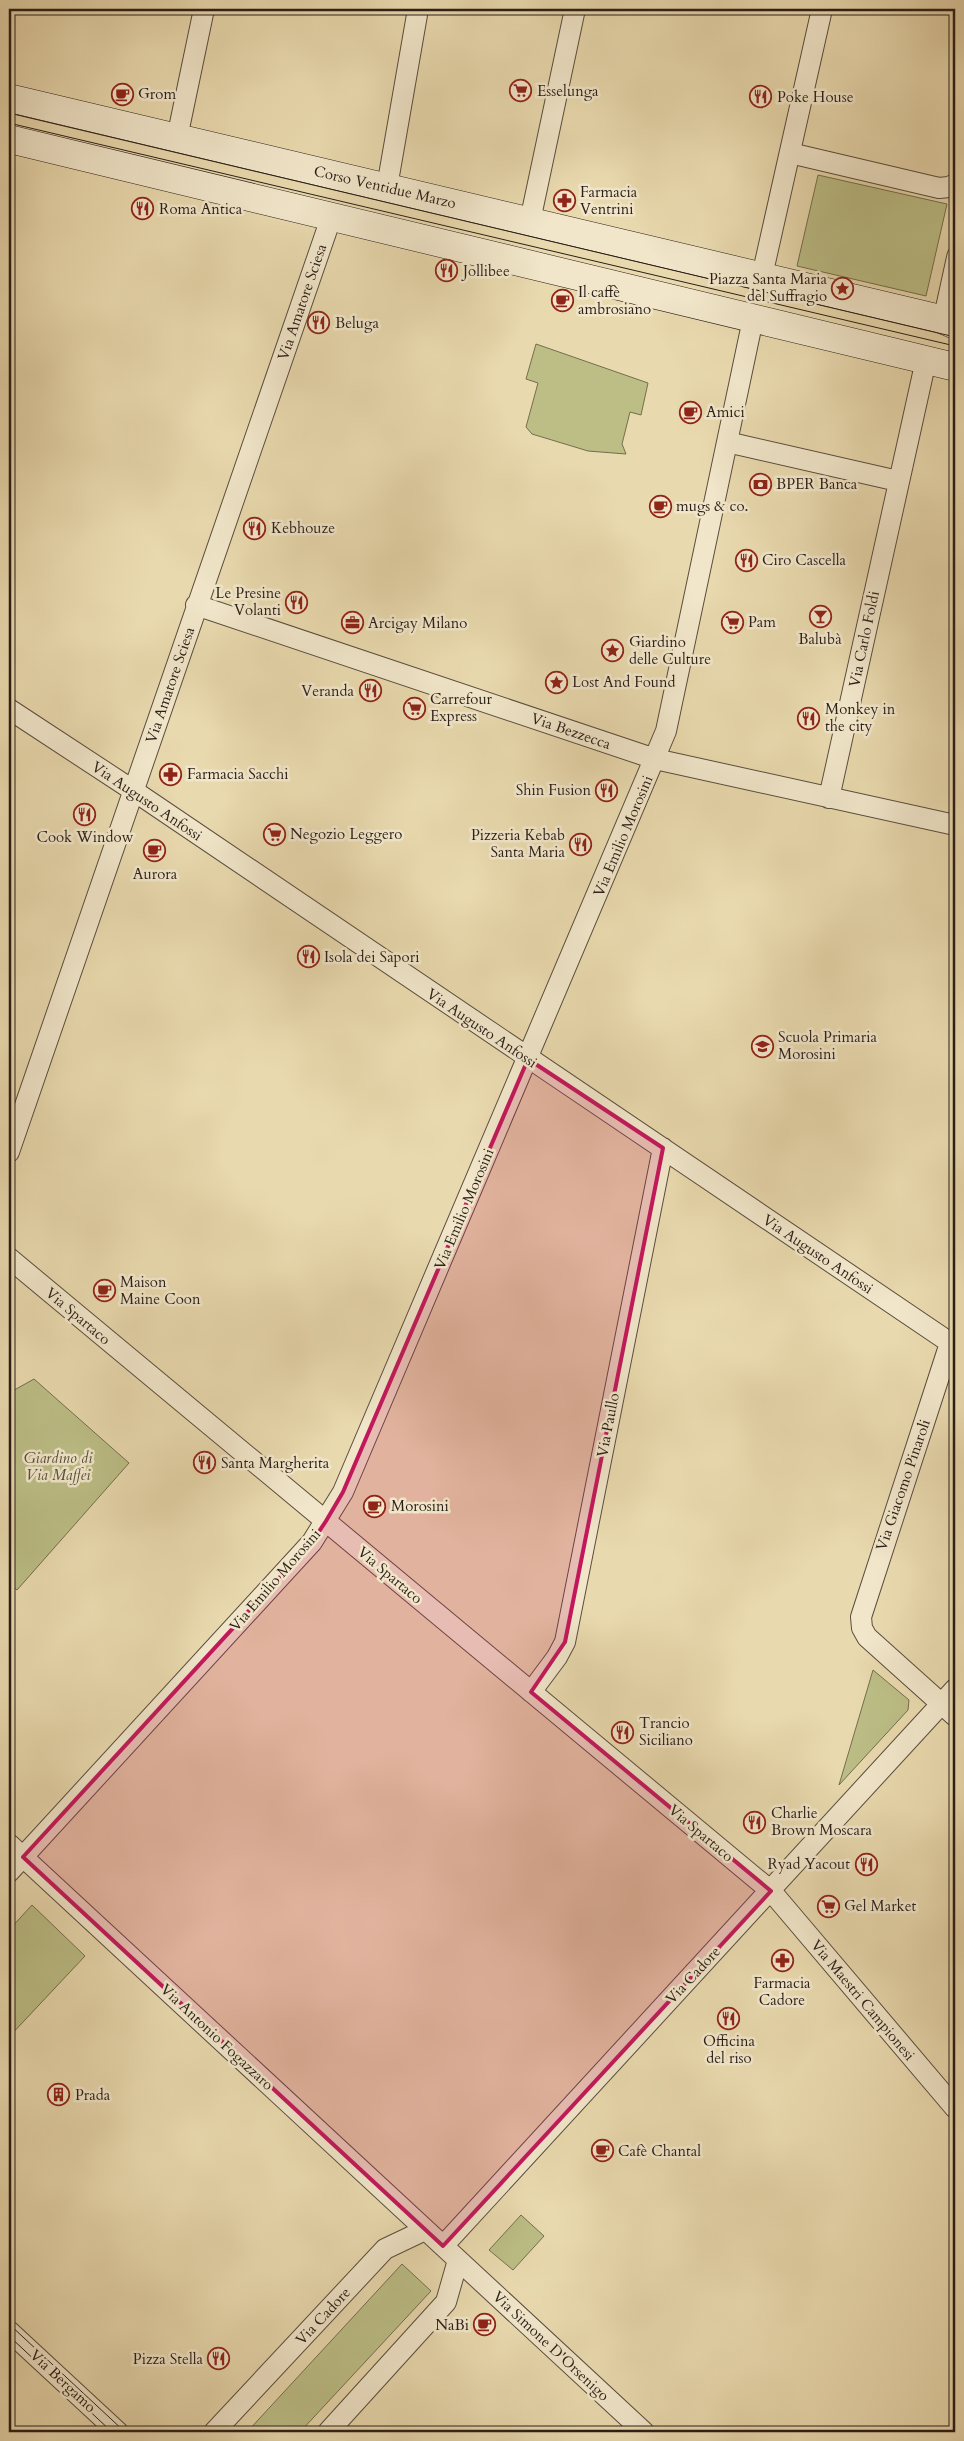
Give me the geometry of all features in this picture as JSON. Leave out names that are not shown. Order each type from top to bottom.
[{"type":"main road","name":"Corso Ventidue Marzo","points":[[9,98],[762,276]]},
{"type":"main road","points":[[9,139],[955,367]]},
{"type":"main road","points":[[753,319],[762,276],[948,322]]},
{"type":"street","points":[[177,138],[204,9]]},
{"type":"street","points":[[387,187],[418,9]]},
{"type":"street","points":[[530,221],[575,9]]},
{"type":"street","points":[[762,276],[822,9]]},
{"type":"street","points":[[790,153],[939,188],[955,184]]},
{"type":"street","name":"Via Amatore Sciesa","points":[[9,1152],[331,218]]},
{"type":"street","points":[[948,322],[955,254]]},
{"type":"street","points":[[753,319],[727,442],[898,481],[926,360]]},
{"type":"street","name":"Via Emilio Morosini","points":[[9,1872],[16,1850],[312,1542],[343,1492],[666,731],[727,442]]},
{"type":"street","name":"Via Carlo Foldi","points":[[829,798],[898,481]]},
{"type":"street","name":"Via Bezzecca","points":[[196,605],[655,760],[955,826]]},
{"type":"street","name":"Via Augusto Anfossi","points":[[9,709],[134,791],[528,1059],[953,1344]]},
{"type":"street","name":"Via Paullo","points":[[531,1692],[557,1657],[565,1642],[663,1148]]},
{"type":"street","name":"Via Spartaco","points":[[9,1258],[771,1891]]},
{"type":"street","name":"Via Giacomo Pinaroli","points":[[862,1628],[861,1617],[864,1604],[953,1344]]},
{"type":"street","name":"Via Cadore","points":[[443,2246],[771,1891],[951,1703],[867,1637],[862,1628]]},
{"type":"street","name":"Via Antonio Fogazzaro","points":[[16,1850],[426,2230]]},
{"type":"street","name":"Via Maestri Campionesi","points":[[771,1891],[955,2108]]},
{"type":"street","points":[[328,2432],[446,2302],[458,2260],[426,2230]]},
{"type":"street","name":"Via Cadore","points":[[214,2432],[386,2249],[426,2230]]},
{"type":"street","name":"Via Simone D'Orsenigo","points":[[458,2260],[644,2432]]},
{"type":"street","name":"Via Bergamo","points":[[9,2331],[118,2432]]},
{"type":"highlighted area","points":[[528,1059],[663,1148],[565,1642],[531,1692],[771,1891],[443,2246],[23,1857],[312,1542],[326,1521],[343,1492]]},
{"type":"green space","points":[[818,175],[947,204],[926,296],[797,266]]},
{"type":"green space","points":[[536,344],[648,383],[641,415],[630,412],[622,444],[626,454],[588,451],[532,434],[526,427],[538,383],[526,379]]},
{"type":"green space","name":"Giardino di Via Maffei","points":[[34,1379],[129,1463],[17,1590],[9,1583],[9,1393]]},
{"type":"green space","points":[[873,1670],[909,1700],[908,1710],[839,1785]]},
{"type":"green space","points":[[32,1905],[85,1956],[9,2037],[9,1930]]},
{"type":"green space","points":[[521,2215],[544,2236],[513,2270],[489,2250]]},
{"type":"green space","points":[[402,2264],[431,2291],[300,2432],[247,2432]]},
{"type":"tram line","points":[[9,113],[955,337]]},
{"type":"tram line","points":[[9,123],[955,346]]},
{"type":"tram line","points":[[9,2324],[125,2432]]},
{"type":"tram line","points":[[9,2336],[112,2432]]},
{"type":"place","name":"Esselunga","points":[[521,91]]},
{"type":"place","name":"Grom","points":[[122,94]]},
{"type":"place","name":"Poke House","points":[[761,97]]},
{"type":"place","name":"Farmacia Ventrini","points":[[564,201]]},
{"type":"place","name":"Roma Antica","points":[[143,209]]},
{"type":"place","name":"Jollibee","points":[[447,271]]},
{"type":"place","name":"Piazza Santa Maria del Suffragio","points":[[843,288]]},
{"type":"place","name":"Il caffè ambrosiano","points":[[562,301]]},
{"type":"place","name":"Beluga","points":[[319,323]]},
{"type":"place","name":"Amici","points":[[690,412]]},
{"type":"place","name":"BPER Banca","points":[[760,484]]},
{"type":"place","name":"mugs & co.","points":[[660,506]]},
{"type":"place","name":"Kebhouze","points":[[255,528]]},
{"type":"place","name":"Ciro Cascella","points":[[746,560]]},
{"type":"place","name":"Le Presine Volanti","points":[[297,602]]},
{"type":"place","name":"Balubà","points":[[820,616]]},
{"type":"place","name":"Pam","points":[[732,622]]},
{"type":"place","name":"Arcigay Milano","points":[[352,623]]},
{"type":"place","name":"Giardino delle Culture","points":[[613,651]]},
{"type":"place","name":"Lost And Found","points":[[556,682]]},
{"type":"place","name":"Veranda","points":[[370,691]]},
{"type":"place","name":"Carrefour Express","points":[[414,708]]},
{"type":"place","name":"Monkey in the city","points":[[809,718]]},
{"type":"place","name":"Farmacia Sacchi","points":[[171,774]]},
{"type":"place","name":"Shin Fusion","points":[[607,790]]},
{"type":"place","name":"Cook Window","points":[[85,814]]},
{"type":"place","name":"Negozio Leggero","points":[[274,834]]},
{"type":"place","name":"Pizzeria Kebab Santa Maria","points":[[581,844]]},
{"type":"place","name":"Aurora","points":[[155,851]]},
{"type":"place","name":"Isola dei Sapori","points":[[308,957]]},
{"type":"place","name":"Scuola Primaria Morosini","points":[[762,1046]]},
{"type":"place","name":"Maison Maine Coon","points":[[104,1291]]},
{"type":"place","name":"Santa Margherita","points":[[205,1463]]},
{"type":"place","name":"Morosini","points":[[375,1506]]},
{"type":"place","name":"Trancio Siciliano","points":[[623,1732]]},
{"type":"place","name":"Charlie Brown Moscara","points":[[755,1822]]},
{"type":"place","name":"Ryad Yacout","points":[[866,1864]]},
{"type":"place","name":"Gel Market","points":[[828,1906]]},
{"type":"place","name":"Farmacia Cadore","points":[[782,1960]]},
{"type":"place","name":"Officina del riso","points":[[729,2018]]},
{"type":"place","name":"Prada","points":[[59,2095]]},
{"type":"place","name":"Cafè Chantal","points":[[602,2151]]},
{"type":"place","name":"NaBi","points":[[485,2325]]},
{"type":"place","name":"Pizza Stella","points":[[219,2359]]}]
